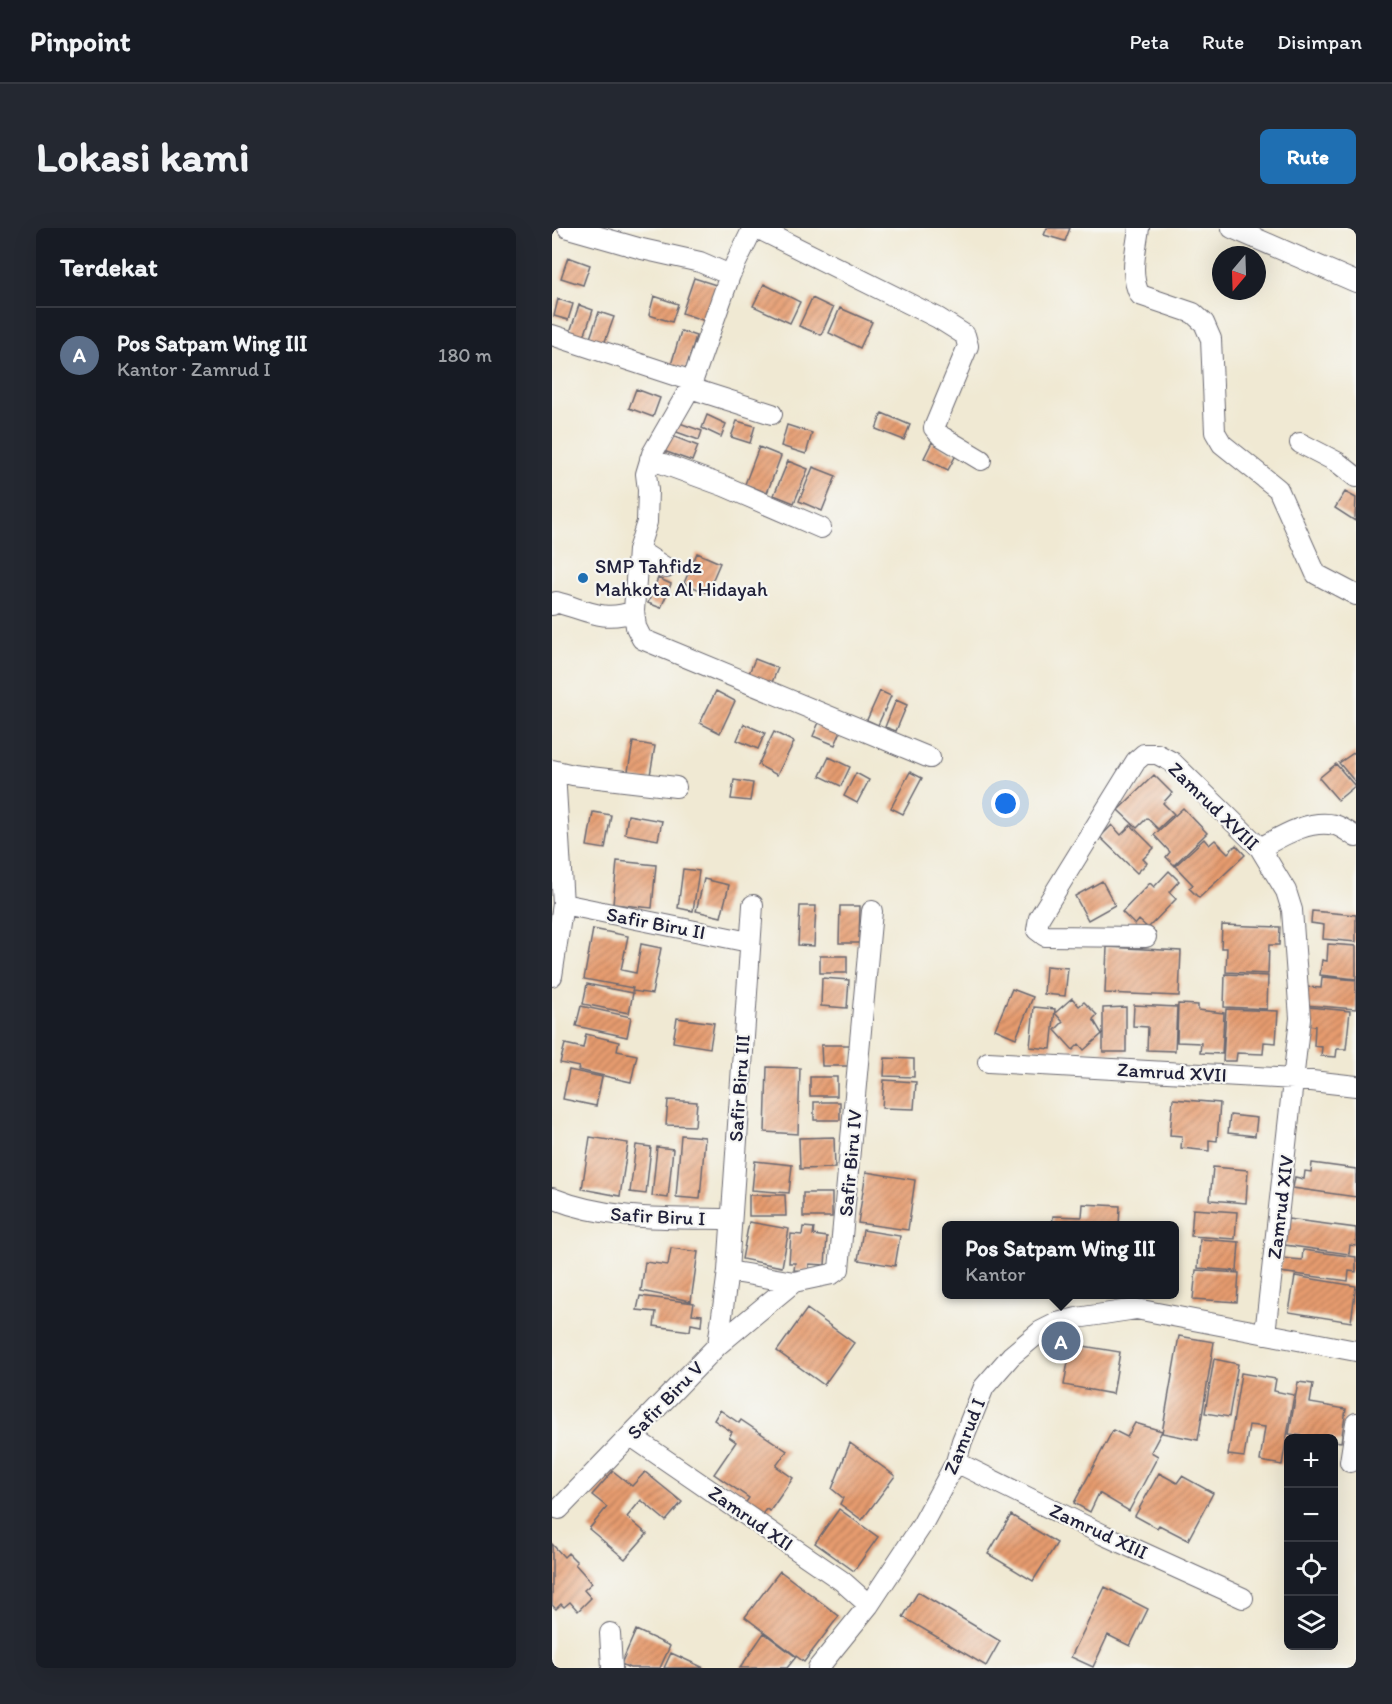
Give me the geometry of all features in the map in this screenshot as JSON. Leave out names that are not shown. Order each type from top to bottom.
[{"type":"street","points":[[568,228],[642,249],[700,262],[730,275]]},
{"type":"street","points":[[930,758],[642,639],[636,627],[634,611],[638,550],[647,522],[646,474],[650,459],[691,384],[730,275],[755,228],[938,318],[965,335],[968,342],[967,349],[934,428],[941,436],[981,460]]},
{"type":"street","points":[[1139,228],[1135,285],[1140,296],[1193,314],[1204,323],[1211,339],[1215,432],[1221,444],[1278,489],[1316,574],[1356,595]]},
{"type":"street","points":[[1232,228],[1356,282]]},
{"type":"street","points":[[552,335],[772,414]]},
{"type":"street","points":[[1300,443],[1337,462],[1356,477]]},
{"type":"street","points":[[650,459],[724,486],[821,528]]},
{"type":"street","points":[[638,550],[666,568]]},
{"type":"street","points":[[552,605],[556,602],[600,616],[619,617],[634,611]]},
{"type":"street","name":"Zamrud XVIII","points":[[1146,938],[1045,936],[1037,930],[1039,918],[1136,761],[1144,754],[1157,754],[1172,762],[1260,848],[1286,891],[1292,910],[1300,1018],[1294,1079]]},
{"type":"street","points":[[552,976],[563,904],[554,771],[676,787]]},
{"type":"street","points":[[1260,848],[1286,834],[1316,824],[1337,825],[1356,837]]},
{"type":"street","name":"Safir Biru II","points":[[563,904],[749,942]]},
{"type":"street","name":"Safir Biru III","points":[[728,1271],[753,905]]},
{"type":"street","name":"Safir Biru IV","points":[[718,1345],[794,1282],[832,1274],[840,1267],[872,911]]},
{"type":"street","name":"Zamrud XVII","points":[[988,1062],[1294,1079],[1356,1086]]},
{"type":"street","name":"Zamrud XIV","points":[[1265,1334],[1294,1079]]},
{"type":"street","name":"Safir Biru I","points":[[552,1198],[591,1210],[627,1217],[731,1219]]},
{"type":"street","points":[[728,1271],[794,1282]]},
{"type":"street","name":"Safir Biru V","points":[[560,1509],[718,1345],[728,1271]]},
{"type":"street","name":"Zamrud I","points":[[818,1668],[869,1605],[922,1525],[956,1462],[984,1387],[1011,1356],[1041,1331],[1057,1323],[1077,1318],[1136,1309],[1356,1351]]},
{"type":"street","points":[[1350,1462],[1356,1423]]},
{"type":"street","name":"Zamrud XII","points":[[631,1436],[842,1581],[869,1605]]},
{"type":"street","name":"Zamrud XIII","points":[[956,1462],[1104,1535],[1243,1598]]},
{"type":"street","points":[[610,1633],[612,1668]]},
{"type":"building","points":[[1047,228],[1070,228],[1065,241],[1044,235]]},
{"type":"building","points":[[568,257],[590,265],[583,285],[561,278]]},
{"type":"building","points":[[694,278],[716,285],[705,321],[682,313]]},
{"type":"building","points":[[764,284],[800,302],[790,323],[753,306]]},
{"type":"building","points":[[654,296],[678,304],[672,322],[649,315]]},
{"type":"building","points":[[812,298],[833,308],[821,335],[799,326]]},
{"type":"building","points":[[558,299],[573,304],[568,320],[554,316]]},
{"type":"building","points":[[579,305],[593,310],[584,337],[570,332]]},
{"type":"building","points":[[840,308],[872,322],[860,348],[829,333]]},
{"type":"building","points":[[599,312],[614,317],[604,344],[590,338]]},
{"type":"building","points":[[681,331],[696,336],[686,369],[671,365]]},
{"type":"building","points":[[636,389],[660,398],[653,417],[629,408]]},
{"type":"building","points":[[882,413],[910,425],[904,440],[876,429]]},
{"type":"building","points":[[707,415],[726,424],[721,437],[702,428]]},
{"type":"building","points":[[674,421],[702,431],[699,440],[671,430]]},
{"type":"building","points":[[737,421],[755,426],[750,443],[731,437]]},
{"type":"building","points":[[787,425],[812,433],[806,454],[781,446]]},
{"type":"building","points":[[667,434],[698,446],[692,461],[661,450]]},
{"type":"building","points":[[932,442],[956,455],[948,470],[924,458]]},
{"type":"building","points":[[759,447],[781,456],[767,493],[745,484]]},
{"type":"building","points":[[788,461],[808,469],[794,503],[774,495]]},
{"type":"building","points":[[813,467],[836,476],[822,511],[799,501]]},
{"type":"building","points":[[1345,492],[1356,498],[1355,521],[1335,508]]},
{"type":"building","points":[[697,553],[720,563],[707,593],[684,583]]},
{"type":"building","points":[[658,578],[671,584],[661,608],[648,603]]},
{"type":"building","points":[[755,659],[778,668],[770,687],[747,678]]},
{"type":"building","points":[[716,691],[735,701],[720,733],[700,723]]},
{"type":"building","points":[[880,691],[891,696],[878,725],[867,720]]},
{"type":"building","points":[[896,700],[907,705],[896,731],[885,727]]},
{"type":"building","points":[[820,720],[842,729],[835,745],[813,736]]},
{"type":"building","points":[[744,724],[765,733],[758,749],[737,740]]},
{"type":"building","points":[[774,732],[794,742],[777,775],[758,765]]},
{"type":"building","points":[[633,742],[655,746],[649,781],[627,777]]},
{"type":"building","points":[[1356,753],[1356,783],[1339,763]]},
{"type":"building","points":[[829,757],[850,767],[841,786],[820,776]]},
{"type":"building","points":[[1336,764],[1355,786],[1338,800],[1319,778]]},
{"type":"building","points":[[910,772],[922,778],[903,814],[891,808]]},
{"type":"building","points":[[856,773],[869,780],[857,803],[844,796]]},
{"type":"building","points":[[1154,775],[1172,793],[1163,803],[1174,814],[1158,829],[1147,818],[1137,828],[1118,810]]},
{"type":"building","points":[[734,780],[753,783],[750,801],[731,799]]},
{"type":"building","points":[[1183,808],[1207,833],[1174,865],[1166,857],[1170,852],[1154,835]]},
{"type":"building","points":[[593,812],[611,815],[605,849],[587,846]]},
{"type":"building","points":[[628,815],[662,821],[658,840],[625,834]]},
{"type":"building","points":[[1112,825],[1121,835],[1131,825],[1154,848],[1143,859],[1147,863],[1137,873],[1100,837]]},
{"type":"building","points":[[1204,839],[1209,845],[1215,840],[1228,853],[1236,845],[1245,855],[1199,898],[1189,888],[1193,885],[1175,866]]},
{"type":"building","points":[[617,861],[656,865],[652,908],[613,904]]},
{"type":"building","points":[[683,869],[699,871],[693,911],[678,908]]},
{"type":"building","points":[[1169,871],[1179,881],[1169,892],[1176,899],[1148,928],[1139,920],[1135,925],[1122,912],[1150,883],[1154,887]]},
{"type":"building","points":[[704,879],[729,885],[721,917],[696,911]]},
{"type":"building","points":[[1102,881],[1115,905],[1088,920],[1075,896]]},
{"type":"building","points":[[800,906],[816,906],[814,946],[798,945]]},
{"type":"building","points":[[840,906],[860,906],[859,943],[839,943]]},
{"type":"building","points":[[1312,911],[1356,915],[1356,942],[1323,939],[1324,925],[1311,923]]},
{"type":"building","points":[[1222,925],[1280,927],[1279,945],[1269,945],[1268,974],[1226,972],[1227,948],[1221,948]]},
{"type":"building","points":[[593,929],[628,936],[621,970],[636,973],[641,944],[661,948],[652,994],[584,979]]},
{"type":"building","points":[[1328,944],[1356,946],[1356,979],[1320,975],[1322,960],[1327,961]]},
{"type":"building","points":[[1107,947],[1181,951],[1179,996],[1105,993]]},
{"type":"building","points":[[820,956],[847,956],[847,973],[820,973]]},
{"type":"building","points":[[1046,966],[1068,968],[1065,996],[1044,994]]},
{"type":"building","points":[[1225,974],[1268,976],[1267,1009],[1224,1007]]},
{"type":"building","points":[[1322,977],[1356,980],[1356,1009],[1305,1005],[1306,987],[1321,988]]},
{"type":"building","points":[[822,978],[849,980],[847,1008],[821,1006]]},
{"type":"building","points":[[587,984],[633,993],[629,1013],[583,1004]]},
{"type":"building","points":[[1012,989],[1033,997],[1016,1038],[995,1029]]},
{"type":"building","points":[[1072,998],[1079,1006],[1084,1002],[1097,1015],[1093,1019],[1102,1034],[1084,1050],[1079,1044],[1073,1050],[1055,1030],[1063,1022],[1055,1013]]},
{"type":"building","points":[[1178,1004],[1198,1005],[1198,1010],[1224,1013],[1222,1054],[1200,1053],[1201,1043],[1177,1042]]},
{"type":"building","points":[[1134,1005],[1177,1007],[1175,1051],[1147,1050],[1148,1027],[1133,1026]]},
{"type":"building","points":[[581,1006],[631,1017],[627,1037],[576,1026]]},
{"type":"building","points":[[1034,1007],[1055,1009],[1051,1049],[1030,1047]]},
{"type":"building","points":[[1126,1007],[1126,1052],[1103,1052],[1103,1008]]},
{"type":"building","points":[[1308,1007],[1350,1011],[1346,1049],[1337,1049],[1336,1057],[1321,1056],[1322,1047],[1314,1046],[1315,1026],[1307,1025]]},
{"type":"building","points":[[1226,1009],[1278,1011],[1276,1043],[1264,1042],[1263,1054],[1237,1053],[1236,1061],[1223,1061]]},
{"type":"building","points":[[677,1018],[714,1023],[710,1048],[673,1042]]},
{"type":"building","points":[[586,1034],[619,1042],[617,1051],[637,1055],[631,1082],[578,1070],[579,1067],[560,1063],[565,1044],[583,1048]]},
{"type":"building","points":[[821,1045],[851,1045],[851,1066],[822,1066]]},
{"type":"building","points":[[885,1058],[914,1059],[914,1077],[884,1076]]},
{"type":"building","points":[[767,1067],[800,1068],[798,1134],[765,1132]]},
{"type":"building","points":[[569,1070],[602,1077],[596,1106],[563,1099]]},
{"type":"building","points":[[810,1077],[837,1077],[837,1096],[810,1096]]},
{"type":"building","points":[[884,1080],[916,1082],[914,1109],[882,1108]]},
{"type":"building","points":[[1173,1099],[1220,1103],[1217,1141],[1209,1140],[1209,1151],[1181,1148],[1182,1136],[1170,1135]]},
{"type":"building","points":[[668,1100],[697,1102],[695,1126],[666,1125]]},
{"type":"building","points":[[814,1102],[840,1102],[840,1120],[814,1120]]},
{"type":"building","points":[[1230,1115],[1257,1118],[1255,1136],[1228,1133]]},
{"type":"building","points":[[681,1135],[705,1137],[700,1199],[676,1197]]},
{"type":"building","points":[[590,1137],[628,1143],[620,1196],[582,1189]]},
{"type":"building","points":[[834,1137],[835,1168],[800,1169],[799,1138]]},
{"type":"building","points":[[636,1145],[651,1147],[646,1194],[630,1192]]},
{"type":"building","points":[[657,1147],[673,1149],[668,1198],[652,1196]]},
{"type":"building","points":[[755,1161],[792,1165],[789,1193],[752,1190]]},
{"type":"building","points":[[1312,1163],[1356,1169],[1356,1197],[1293,1188],[1295,1177],[1304,1179],[1305,1171],[1311,1172]]},
{"type":"building","points":[[1213,1167],[1248,1170],[1246,1203],[1210,1200]]},
{"type":"building","points":[[866,1172],[915,1180],[908,1230],[858,1223]]},
{"type":"building","points":[[803,1193],[832,1193],[832,1217],[803,1217]]},
{"type":"building","points":[[749,1195],[785,1195],[786,1216],[749,1216]]},
{"type":"building","points":[[1083,1204],[1120,1206],[1119,1221],[1052,1221],[1053,1216],[1082,1217]]},
{"type":"building","points":[[1193,1209],[1237,1212],[1235,1239],[1191,1236]]},
{"type":"building","points":[[1288,1219],[1356,1228],[1356,1246],[1350,1245],[1349,1254],[1285,1245]]},
{"type":"building","points":[[749,1222],[789,1229],[782,1267],[742,1259]]},
{"type":"building","points":[[803,1227],[814,1228],[813,1235],[827,1237],[825,1265],[809,1264],[809,1271],[794,1270],[795,1263],[789,1263],[791,1234],[802,1235]]},
{"type":"building","points":[[863,1230],[900,1236],[895,1266],[858,1260]]},
{"type":"building","points":[[1200,1239],[1239,1242],[1237,1271],[1198,1268]]},
{"type":"building","points":[[671,1248],[698,1252],[691,1301],[641,1291],[645,1262],[668,1265]]},
{"type":"building","points":[[1303,1250],[1356,1257],[1356,1272],[1349,1271],[1348,1281],[1280,1272],[1282,1258],[1302,1260]]},
{"type":"building","points":[[1196,1270],[1239,1273],[1237,1302],[1193,1299]]},
{"type":"building","points":[[1295,1276],[1356,1286],[1351,1322],[1289,1312]]},
{"type":"building","points":[[640,1296],[694,1303],[692,1314],[702,1315],[701,1326],[691,1324],[690,1331],[654,1326],[656,1312],[637,1310]]},
{"type":"building","points":[[807,1309],[854,1343],[824,1385],[777,1351]]},
{"type":"building","points":[[1179,1336],[1214,1342],[1198,1440],[1162,1433]]},
{"type":"building","points":[[1071,1344],[1120,1352],[1113,1394],[1064,1385]]},
{"type":"building","points":[[1214,1359],[1238,1364],[1229,1417],[1205,1413]]},
{"type":"building","points":[[1241,1373],[1276,1379],[1274,1391],[1294,1395],[1287,1434],[1284,1434],[1282,1465],[1260,1461],[1265,1427],[1249,1425],[1244,1457],[1228,1455]]},
{"type":"building","points":[[1298,1382],[1313,1384],[1310,1403],[1346,1409],[1341,1442],[1338,1442],[1338,1434],[1289,1434]]},
{"type":"building","points":[[720,1410],[739,1423],[741,1420],[787,1451],[776,1466],[793,1478],[770,1511],[766,1509],[759,1519],[742,1508],[749,1498],[714,1474],[736,1442],[729,1437],[732,1432],[714,1420]]},
{"type":"building","points":[[1135,1423],[1162,1431],[1151,1452],[1158,1456],[1129,1511],[1099,1493],[1090,1512],[1074,1503],[1113,1430],[1127,1437]]},
{"type":"building","points":[[850,1443],[895,1476],[862,1520],[840,1504],[843,1498],[832,1489]]},
{"type":"building","points":[[613,1471],[632,1486],[645,1472],[682,1502],[666,1521],[641,1500],[627,1517],[647,1534],[625,1559],[589,1529],[607,1507],[592,1495]]},
{"type":"building","points":[[1159,1473],[1177,1483],[1182,1476],[1213,1493],[1188,1540],[1159,1525],[1157,1528],[1135,1516]]},
{"type":"building","points":[[839,1509],[878,1537],[854,1571],[815,1543]]},
{"type":"building","points":[[1011,1515],[1057,1543],[1033,1581],[988,1554]]},
{"type":"building","points":[[552,1544],[564,1557],[568,1553],[592,1583],[584,1590],[591,1598],[578,1611],[570,1602],[564,1607],[561,1604],[556,1609],[552,1605]]},
{"type":"building","points":[[780,1571],[839,1616],[804,1662],[745,1617]]},
{"type":"building","points":[[1105,1587],[1148,1609],[1130,1646],[1108,1635],[1093,1667],[1071,1657]]},
{"type":"building","points":[[918,1592],[1000,1641],[986,1666],[903,1617]]},
{"type":"building","points":[[636,1630],[670,1646],[660,1668],[630,1668],[621,1664]]},
{"type":"building","points":[[764,1633],[796,1657],[787,1668],[740,1668]]},
{"type":"building","points":[[671,1653],[704,1668],[664,1668]]},
{"type":"place","name":"SMP Tahfidz Mahkota Al Hidayah","points":[[583,578]]},
{"type":"place","name":"Pos Satpam Wing III","points":[[1061,1341]]}]
